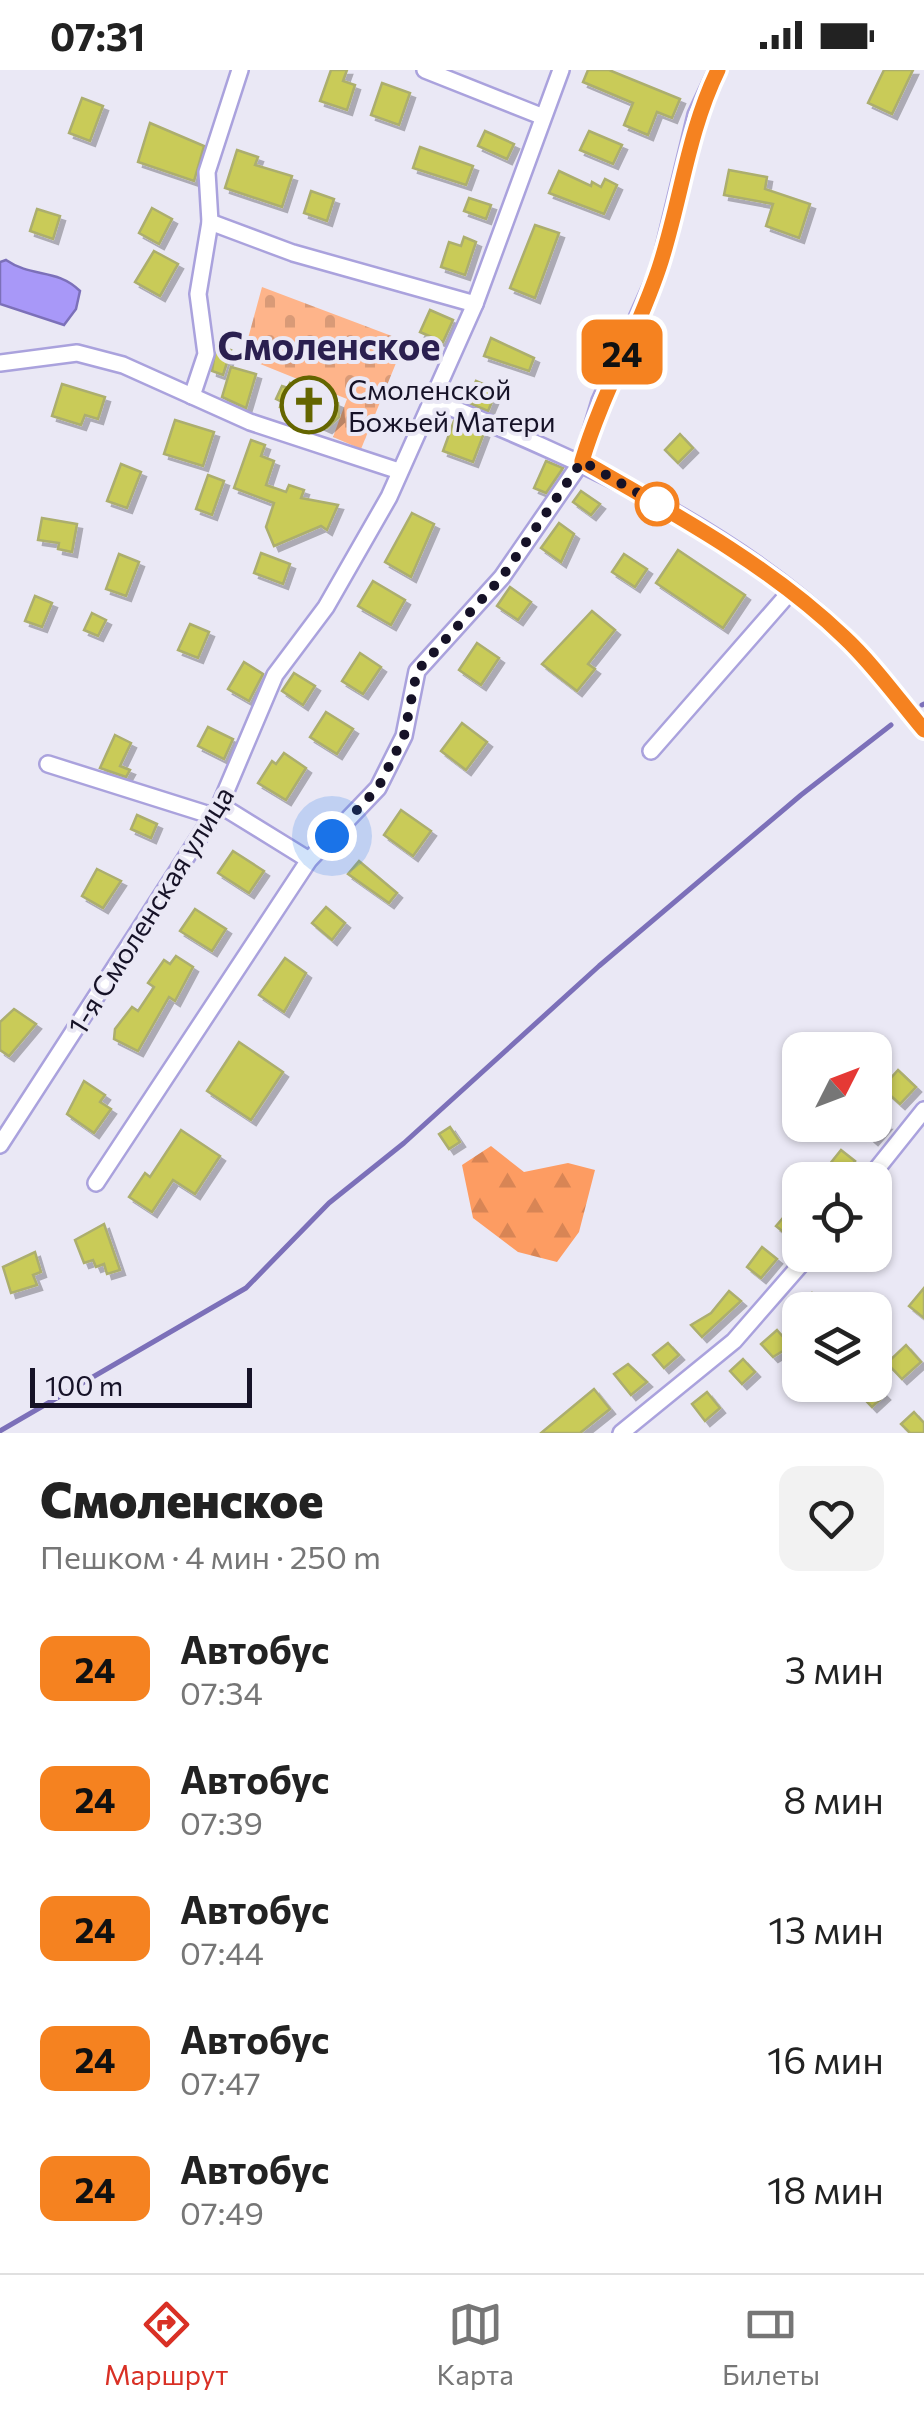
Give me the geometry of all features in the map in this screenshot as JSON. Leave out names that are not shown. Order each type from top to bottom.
[{"type":"street","points":[[192,396],[206,354],[198,294],[210,222],[207,172],[240,70]]},
{"type":"street","points":[[425,70],[542,116]]},
{"type":"street","name":"1-я Смоленская улица","points":[[0,1145],[217,811],[275,675],[346,574],[399,472],[475,304],[560,70]]},
{"type":"street","points":[[96,1182],[309,860],[378,788],[404,736],[417,671],[502,577],[582,461],[600,401],[659,269],[696,115],[718,70]]},
{"type":"street","points":[[210,222],[292,253],[475,304]]},
{"type":"street","points":[[0,364],[78,354],[123,365],[250,422],[399,472]]},
{"type":"street","points":[[430,399],[582,461],[747,560],[845,638],[924,730]]},
{"type":"street","points":[[651,751],[790,592]]},
{"type":"street","points":[[48,764],[217,811],[309,860]]},
{"type":"street","points":[[882,1162],[924,1110]]},
{"type":"street","points":[[621,1433],[734,1341],[793,1272]]},
{"type":"green space","points":[[262,287],[405,341],[361,449],[333,437],[347,399],[243,357]]},
{"type":"green space","points":[[491,1146],[524,1172],[568,1163],[595,1170],[579,1232],[557,1262],[518,1252],[473,1218],[462,1165]]},
{"type":"shaded area","points":[[6,260],[62,279],[80,291],[76,309],[64,325],[0,304],[0,262]]},
{"type":"building","points":[[331,70],[347,70],[343,81],[355,85],[347,110],[320,101]]},
{"type":"building","points":[[588,70],[609,70],[680,99],[672,118],[657,112],[648,135],[624,125],[633,103],[583,82]]},
{"type":"building","points":[[884,70],[913,70],[892,114],[868,103]]},
{"type":"building","points":[[382,83],[410,93],[399,125],[371,115]]},
{"type":"building","points":[[82,98],[103,106],[90,141],[69,133]]},
{"type":"building","points":[[150,123],[204,146],[194,181],[138,162]]},
{"type":"building","points":[[485,131],[514,144],[507,159],[478,146]]},
{"type":"building","points":[[589,131],[622,145],[613,164],[580,150]]},
{"type":"building","points":[[420,147],[473,166],[466,185],[413,168]]},
{"type":"building","points":[[237,150],[258,157],[255,165],[292,176],[282,207],[225,188]]},
{"type":"building","points":[[729,170],[767,177],[765,189],[810,204],[799,238],[766,226],[773,204],[724,195]]},
{"type":"building","points":[[559,171],[591,186],[592,182],[601,187],[605,179],[617,185],[604,214],[549,193]]},
{"type":"building","points":[[311,191],[334,199],[327,221],[304,213]]},
{"type":"building","points":[[469,198],[491,205],[486,219],[464,211]]},
{"type":"building","points":[[152,208],[172,219],[159,244],[139,233]]},
{"type":"building","points":[[37,209],[60,216],[53,239],[30,231]]},
{"type":"building","points":[[535,225],[559,233],[535,298],[510,288]]},
{"type":"building","points":[[464,237],[476,242],[465,275],[441,267],[449,242],[461,246]]},
{"type":"building","points":[[154,251],[178,264],[160,296],[135,282]]},
{"type":"building","points":[[430,310],[453,320],[443,342],[420,332]]},
{"type":"building","points":[[491,338],[534,358],[529,371],[484,356]]},
{"type":"building","points":[[216,346],[231,350],[223,375],[212,371]]},
{"type":"building","points":[[231,367],[256,374],[246,408],[222,397]]},
{"type":"building","points":[[476,381],[497,390],[488,411],[467,402]]},
{"type":"building","name":"Смоленской Божьей Матери","points":[[290,383],[338,403],[339,417],[327,428],[280,407],[282,402],[276,399],[282,386],[288,388]]},
{"type":"building","points":[[62,384],[105,397],[98,419],[85,415],[81,425],[52,416]]},
{"type":"building","points":[[175,420],[214,432],[203,466],[164,454]]},
{"type":"building","points":[[454,421],[484,433],[473,462],[443,451]]},
{"type":"building","points":[[680,434],[693,448],[678,463],[665,450]]},
{"type":"building","points":[[251,440],[265,445],[261,456],[274,461],[266,485],[286,492],[289,485],[304,490],[301,498],[338,505],[327,530],[321,526],[274,546],[266,527],[274,503],[234,488]]},
{"type":"building","points":[[546,461],[563,468],[546,493],[534,488]]},
{"type":"building","points":[[121,464],[141,472],[127,508],[107,501]]},
{"type":"building","points":[[208,475],[224,481],[212,515],[196,509]]},
{"type":"building","points":[[581,491],[600,504],[591,515],[573,502]]},
{"type":"building","points":[[412,513],[434,524],[411,577],[385,562]]},
{"type":"building","points":[[42,518],[77,524],[72,552],[58,549],[59,543],[38,540]]},
{"type":"building","points":[[559,523],[574,534],[561,562],[541,548]]},
{"type":"building","points":[[678,550],[745,595],[723,628],[656,583]]},
{"type":"building","points":[[261,553],[290,564],[283,584],[254,573]]},
{"type":"building","points":[[119,554],[139,562],[126,596],[106,589]]},
{"type":"building","points":[[624,554],[647,569],[635,587],[612,572]]},
{"type":"building","points":[[373,581],[405,600],[391,625],[358,606]]},
{"type":"building","points":[[510,587],[531,602],[518,620],[497,606]]},
{"type":"building","points":[[35,596],[52,603],[42,627],[25,621]]},
{"type":"building","points":[[592,611],[615,630],[588,664],[595,669],[577,691],[542,664]]},
{"type":"building","points":[[92,613],[106,620],[98,636],[84,630]]},
{"type":"building","points":[[190,624],[209,632],[198,658],[178,650]]},
{"type":"building","points":[[477,643],[499,658],[481,685],[459,670]]},
{"type":"building","points":[[360,653],[381,667],[363,694],[342,681]]},
{"type":"building","points":[[244,662],[263,674],[249,701],[228,689]]},
{"type":"building","points":[[294,673],[315,686],[303,705],[282,691]]},
{"type":"building","points":[[326,712],[353,729],[337,754],[310,737]]},
{"type":"building","points":[[462,723],[487,742],[466,770],[441,751]]},
{"type":"building","points":[[208,727],[233,739],[224,759],[198,746]]},
{"type":"building","points":[[115,735],[131,743],[120,766],[130,770],[126,777],[100,768]]},
{"type":"building","points":[[284,753],[306,768],[286,800],[258,783],[272,761],[276,764]]},
{"type":"building","points":[[401,810],[431,831],[413,856],[384,835]]},
{"type":"building","points":[[137,815],[157,824],[151,838],[131,829]]},
{"type":"building","points":[[233,851],[264,871],[249,893],[218,873]]},
{"type":"building","points":[[359,861],[397,893],[389,903],[348,874]]},
{"type":"building","points":[[97,869],[121,881],[103,908],[82,896]]},
{"type":"building","points":[[326,907],[345,923],[332,940],[312,923]]},
{"type":"building","points":[[195,909],[226,929],[212,951],[180,931]]},
{"type":"building","points":[[176,956],[193,967],[175,1001],[169,997],[138,1051],[114,1039],[115,1029],[132,1007],[138,1011],[154,987],[148,983],[164,960],[170,964]]},
{"type":"building","points":[[285,958],[306,973],[284,1012],[259,995]]},
{"type":"building","points":[[14,1009],[36,1024],[9,1056],[0,1050],[0,1022]]},
{"type":"building","points":[[239,1042],[283,1072],[251,1120],[207,1091]]},
{"type":"building","points":[[898,1070],[916,1087],[900,1104],[892,1097],[892,1077]]},
{"type":"building","points":[[84,1081],[105,1095],[100,1102],[111,1109],[94,1133],[67,1114]]},
{"type":"building","points":[[450,1127],[460,1142],[449,1149],[439,1134]]},
{"type":"building","points":[[181,1130],[220,1156],[195,1194],[173,1180],[152,1212],[129,1197],[145,1173],[150,1177]]},
{"type":"building","points":[[841,1150],[855,1161],[854,1162],[831,1162]]},
{"type":"building","points":[[104,1224],[120,1270],[107,1274],[104,1264],[96,1267],[93,1260],[84,1263],[75,1240]]},
{"type":"building","points":[[762,1247],[777,1259],[761,1278],[747,1267]]},
{"type":"building","points":[[35,1252],[41,1272],[33,1275],[37,1285],[11,1293],[3,1267]]},
{"type":"building","points":[[924,1288],[924,1318],[909,1306]]},
{"type":"building","points":[[729,1291],[741,1301],[702,1337],[691,1325],[711,1313]]},
{"type":"building","points":[[777,1330],[782,1336],[782,1352],[773,1357],[761,1344]]},
{"type":"building","points":[[668,1343],[679,1355],[664,1368],[653,1355]]},
{"type":"building","points":[[906,1345],[921,1362],[902,1379],[892,1368],[892,1358]]},
{"type":"building","points":[[743,1359],[755,1372],[742,1384],[730,1371]]},
{"type":"building","points":[[628,1364],[647,1382],[631,1395],[614,1374]]},
{"type":"building","points":[[594,1389],[610,1409],[580,1433],[541,1433]]},
{"type":"building","points":[[707,1392],[720,1408],[705,1421],[692,1404]]},
{"type":"building","points":[[914,1412],[924,1423],[924,1433],[910,1433],[901,1424]]},
{"type":"waterway","points":[[0,1431],[246,1288],[329,1203],[404,1143],[599,966],[801,795],[891,725]]},
{"type":"bus line","name":"24","points":[[718,70],[696,115],[659,269],[600,401],[582,461],[747,560],[790,592],[845,638],[924,730]]},
{"type":"place","name":"Смоленской Божьей Матери","points":[[309,405]]},
{"type":"district","name":"Смоленское","points":[[329,344]]},
{"type":"route","points":[[332,836],[378,788],[404,736],[417,671],[502,577],[582,461],[657,504]]}]
